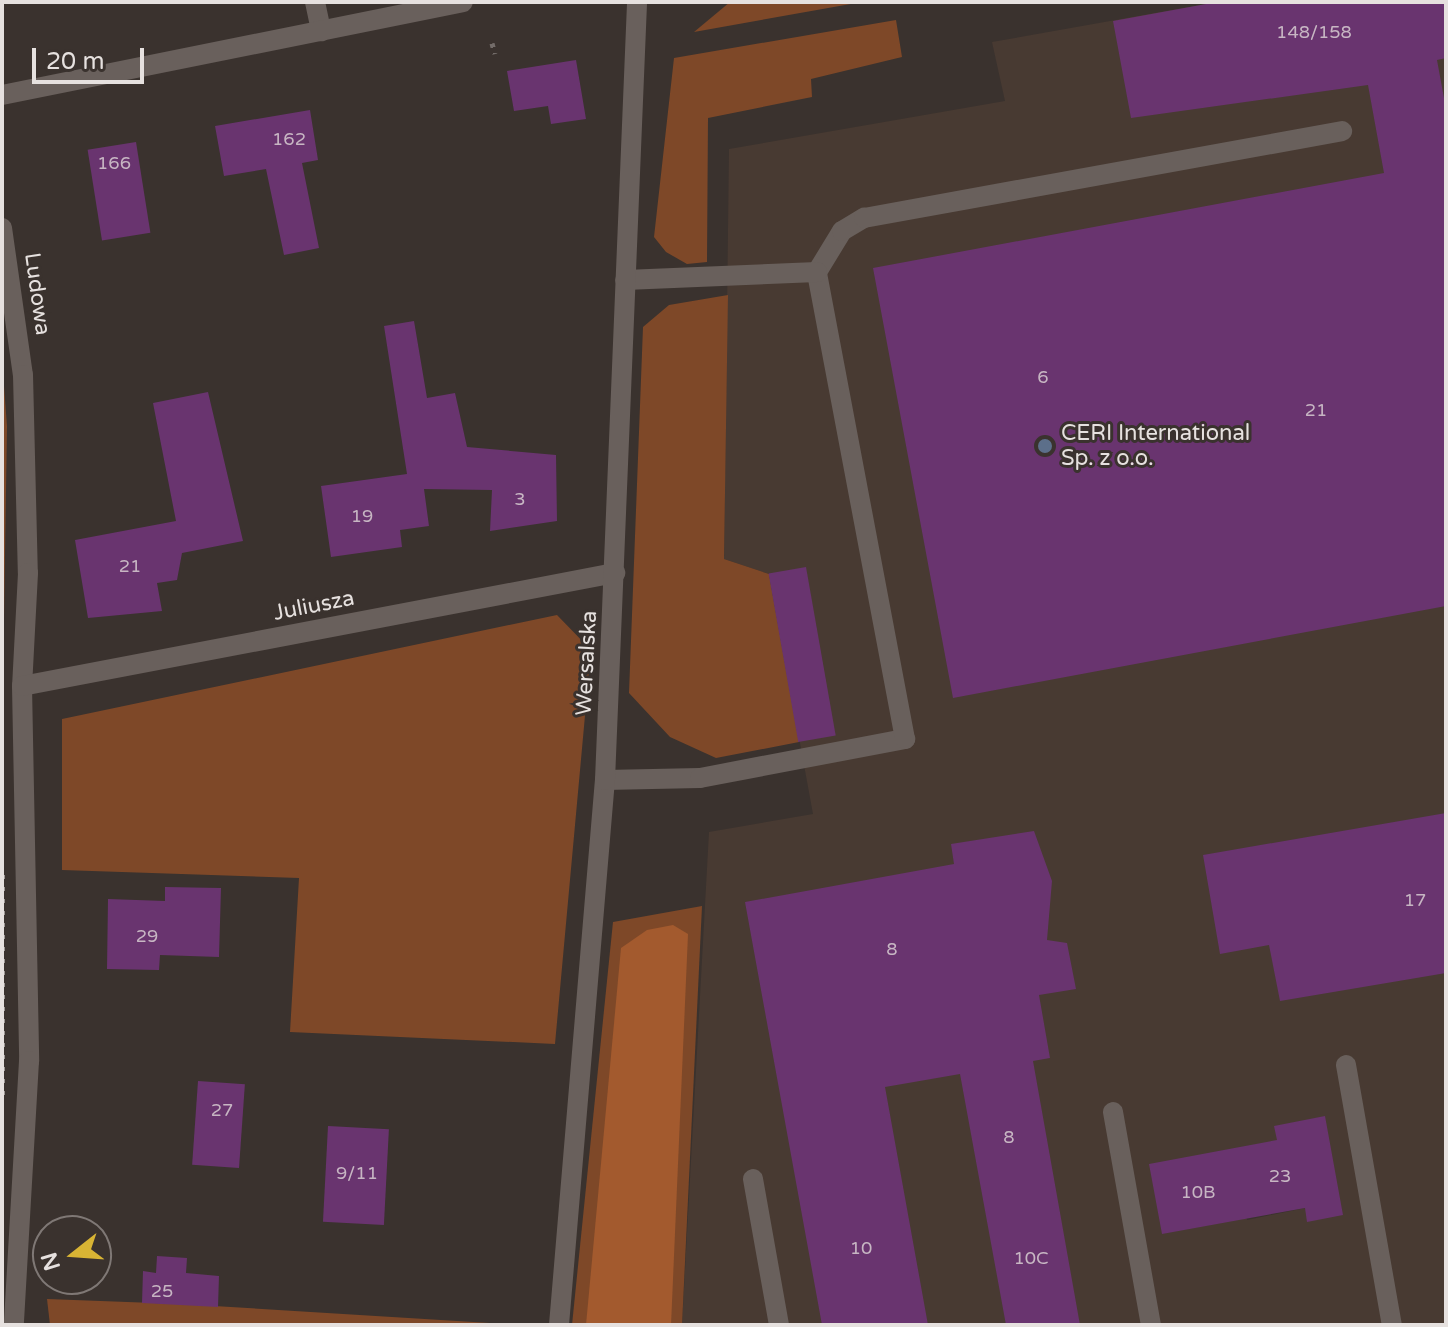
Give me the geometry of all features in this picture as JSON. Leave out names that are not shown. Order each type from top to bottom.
[{"type":"street","points":[[315,2],[321,31]]},
{"type":"street","points":[[2,95],[463,2]]},
{"type":"street","name":"Wersalska","points":[[559,1325],[605,780],[637,2]]},
{"type":"street","points":[[605,780],[700,778],[905,739],[817,272],[842,231],[864,218],[1342,131]]},
{"type":"street","name":"Ludowa","points":[[2,228],[23,375],[28,573],[22,686],[29,1031],[14,1325]]},
{"type":"street","points":[[625,280],[817,272]]},
{"type":"street","name":"Juliusza","points":[[22,686],[615,573]]},
{"type":"street","points":[[1346,1065],[1392,1325]]},
{"type":"street","points":[[1113,1112],[1151,1325]]},
{"type":"street","points":[[753,1179],[779,1325]]},
{"type":"path","points":[[492,43],[495,54]]},
{"type":"shaded area","points":[[730,2],[862,2],[694,32]]},
{"type":"shaded area","points":[[1217,2],[1446,2],[1446,1325],[682,1325],[709,832],[813,814],[769,574],[724,559],[729,149],[1005,101],[992,42]],"holes":[[[1235,1148],[1325,1204],[1247,1220]]]},
{"type":"shaded area","points":[[896,20],[902,57],[811,79],[812,97],[708,118],[707,262],[687,264],[666,252],[654,237],[674,58]]},
{"type":"shaded area","points":[[728,295],[724,559],[769,574],[799,742],[716,758],[670,737],[629,693],[643,327],[669,305]]},
{"type":"shaded area","points":[[2,360],[7,426],[2,748]]},
{"type":"shaded area","points":[[557,615],[591,650],[555,1044],[290,1032],[299,878],[62,870],[62,719]]},
{"type":"shaded area","points":[[702,906],[682,1325],[572,1325],[613,922]]},
{"type":"shaded area","points":[[673,925],[688,934],[671,1325],[586,1325],[621,948],[647,930]]},
{"type":"shaded area","points":[[47,1299],[181,1304],[523,1325],[50,1325]]},
{"type":"building","points":[[1217,2],[1446,2],[1446,58],[1437,60],[1446,109],[1446,606],[953,698],[873,268],[1384,173],[1368,85],[1131,118],[1113,21]]},
{"type":"building","points":[[576,60],[586,119],[551,124],[548,106],[514,111],[507,71]]},
{"type":"building","points":[[310,110],[318,160],[302,163],[319,248],[284,255],[266,169],[224,176],[215,126]]},
{"type":"building","points":[[136,142],[150,233],[102,241],[88,150]]},
{"type":"building","points":[[414,321],[427,398],[455,393],[467,447],[556,455],[557,521],[490,531],[492,490],[424,489],[429,526],[400,530],[402,547],[331,557],[321,486],[407,474],[384,326]]},
{"type":"building","points":[[208,392],[243,541],[182,553],[177,580],[157,583],[162,611],[88,618],[75,540],[176,521],[153,403]]},
{"type":"building","points":[[806,567],[836,735],[798,742],[769,574]]},
{"type":"building","points":[[1446,813],[1446,973],[1280,1001],[1269,945],[1220,954],[1203,855]]},
{"type":"building","points":[[1034,831],[1052,881],[1047,940],[1067,943],[1076,989],[1039,995],[1050,1058],[1033,1061],[1080,1325],[1006,1325],[960,1074],[885,1087],[928,1325],[822,1325],[745,902],[954,864],[951,844]]},
{"type":"building","points":[[165,887],[221,888],[219,957],[160,955],[159,970],[107,969],[108,899],[165,901]]},
{"type":"building","points":[[198,1081],[245,1084],[239,1168],[192,1165]]},
{"type":"building","points":[[1325,1116],[1343,1215],[1307,1222],[1305,1208],[1162,1234],[1149,1164],[1277,1140],[1274,1126]]},
{"type":"building","points":[[328,1126],[389,1129],[384,1225],[323,1222]]},
{"type":"building","points":[[157,1256],[187,1258],[186,1273],[219,1276],[218,1307],[142,1303],[143,1271],[156,1273]]},
{"type":"railway","points":[[2,875],[2,1098]]},
{"type":"place","name":"CERI International Sp. z o.o.","points":[[1045,446]]}]
